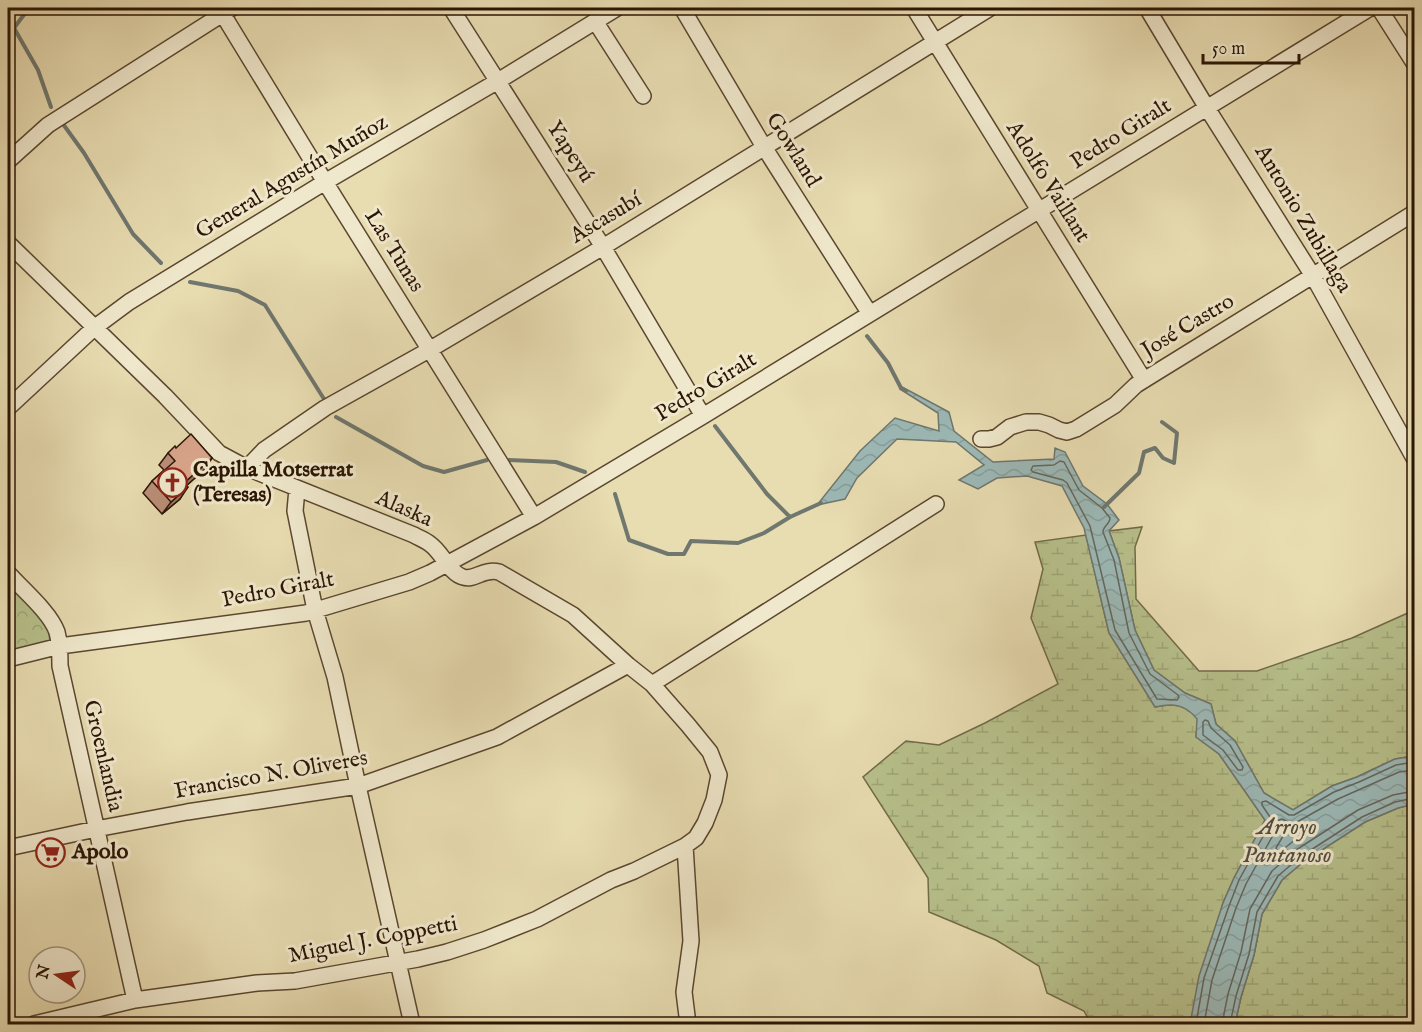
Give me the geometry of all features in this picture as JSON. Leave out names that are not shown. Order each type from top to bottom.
[{"type":"street","name":"Yapeyú","points":[[451,8],[603,247],[703,416]]},
{"type":"street","name":"General Agustín Muñoz","points":[[8,408],[94,328],[144,292],[616,8]]},
{"type":"street","name":"Gowland","points":[[682,8],[764,147],[870,314]]},
{"type":"street","name":"Adolfo Vaillant","points":[[914,8],[1144,380]]},
{"type":"street","name":"Ascasubí","points":[[247,468],[264,450],[325,408],[429,350],[603,247],[990,8]]},
{"type":"street","name":"Antonio Zubillaga","points":[[1148,8],[1207,108],[1408,433],[1414,458]]},
{"type":"street","name":"Pedro Giralt","points":[[8,659],[60,646],[306,612],[409,582],[448,564],[534,517],[703,416],[1370,8]]},
{"type":"street","points":[[1379,8],[1414,63]]},
{"type":"street","points":[[8,161],[48,125],[225,9]]},
{"type":"street","name":"Las Tunas","points":[[225,9],[325,182],[534,517]]},
{"type":"street","points":[[595,21],[643,96]]},
{"type":"street","name":"José Castro","points":[[981,439],[998,437],[1010,426],[1026,422],[1039,422],[1067,432],[1076,429],[1115,405],[1136,385],[1414,213]]},
{"type":"street","name":"Alaska","points":[[8,243],[165,396],[219,453],[247,468],[414,535],[430,544],[458,575],[464,578],[492,570],[508,576],[573,615],[652,684],[710,752],[719,775],[714,800]]},
{"type":"street","points":[[297,489],[295,511],[315,610],[335,677],[412,1024]]},
{"type":"street","points":[[652,684],[936,504]]},
{"type":"street","name":"Groenlandia","points":[[8,573],[52,622],[57,633],[60,646],[60,666],[135,1000]]},
{"type":"street","name":"Francisco N. Oliveres","points":[[8,848],[187,812],[358,786],[497,737],[628,665]]},
{"type":"street","name":"Miguel J. Coppetti","points":[[34,1024],[135,1000],[257,983],[295,981],[398,963],[447,952],[484,940],[537,920],[611,880],[685,846],[696,838],[714,800]]},
{"type":"street","points":[[685,846],[691,941],[684,992],[688,1024]]},
{"type":"green space","points":[[1142,527],[1135,547],[1136,599],[1199,671],[1257,671],[1352,638],[1414,609],[1412,678],[1414,682],[1414,756],[1395,759],[1332,786],[1293,810],[1264,793],[1235,741],[1216,724],[1211,704],[1185,693],[1154,670],[1135,630],[1119,558],[1109,531]]},
{"type":"green space","points":[[1086,535],[1109,633],[1155,707],[1178,706],[1188,710],[1198,719],[1196,737],[1219,754],[1265,820],[1223,903],[1190,1024],[1091,1024],[1084,1011],[1047,993],[1039,966],[996,940],[929,912],[928,878],[863,777],[906,741],[939,745],[1058,684],[1031,618],[1043,569],[1035,542]]},
{"type":"green space","points":[[8,582],[43,620],[50,637],[48,645],[8,655]]},
{"type":"green space","points":[[1414,804],[1414,1024],[1235,1024],[1254,955],[1262,914],[1282,880],[1303,862],[1365,822]]},
{"type":"water","name":"Arroyo Pantanoso","points":[[902,387],[949,412],[954,431],[993,462],[1054,459],[1055,448],[1065,452],[1083,486],[1107,504],[1119,520],[1109,531],[1119,558],[1135,630],[1154,670],[1185,693],[1211,704],[1216,724],[1235,741],[1264,793],[1293,810],[1332,786],[1395,759],[1414,756],[1414,804],[1365,822],[1303,862],[1282,880],[1262,914],[1254,955],[1235,1024],[1190,1024],[1199,976],[1223,903],[1265,820],[1219,754],[1196,737],[1197,719],[1188,710],[1178,706],[1155,707],[1109,633],[1084,528],[1062,486],[1027,476],[997,478],[978,489],[959,480],[984,465],[956,442],[897,439],[857,478],[845,499],[817,505],[860,451],[895,418],[939,431],[938,413],[900,389]]},
{"type":"building","name":"Capilla Motserrat (Teresas)","points":[[191,434],[212,458],[184,483],[188,487],[171,502],[152,481],[175,461],[168,453]]},
{"type":"waterway","points":[[11,8],[13,28]]},
{"type":"waterway","points":[[29,8],[14,28],[38,70],[51,107]]},
{"type":"waterway","points":[[63,124],[84,153],[133,234],[161,263]]},
{"type":"waterway","points":[[190,282],[238,291],[265,305],[324,399]]},
{"type":"waterway","points":[[867,336],[888,363],[901,388],[906,391]]},
{"type":"waterway","points":[[336,417],[423,466],[444,472],[487,460]]},
{"type":"waterway","points":[[1104,507],[1139,473],[1144,452],[1155,448],[1163,458],[1174,463],[1177,433],[1162,422]]},
{"type":"waterway","points":[[715,426],[767,494],[790,517]]},
{"type":"waterway","points":[[509,460],[556,462],[585,472]]},
{"type":"waterway","points":[[615,494],[629,540],[668,554],[684,554],[691,541],[738,543],[764,533],[790,517],[821,503]]},
{"type":"place","name":"Capilla Motserrat (Teresas)","points":[[172,483]]},
{"type":"place","name":"Apolo","points":[[51,852]]}]
